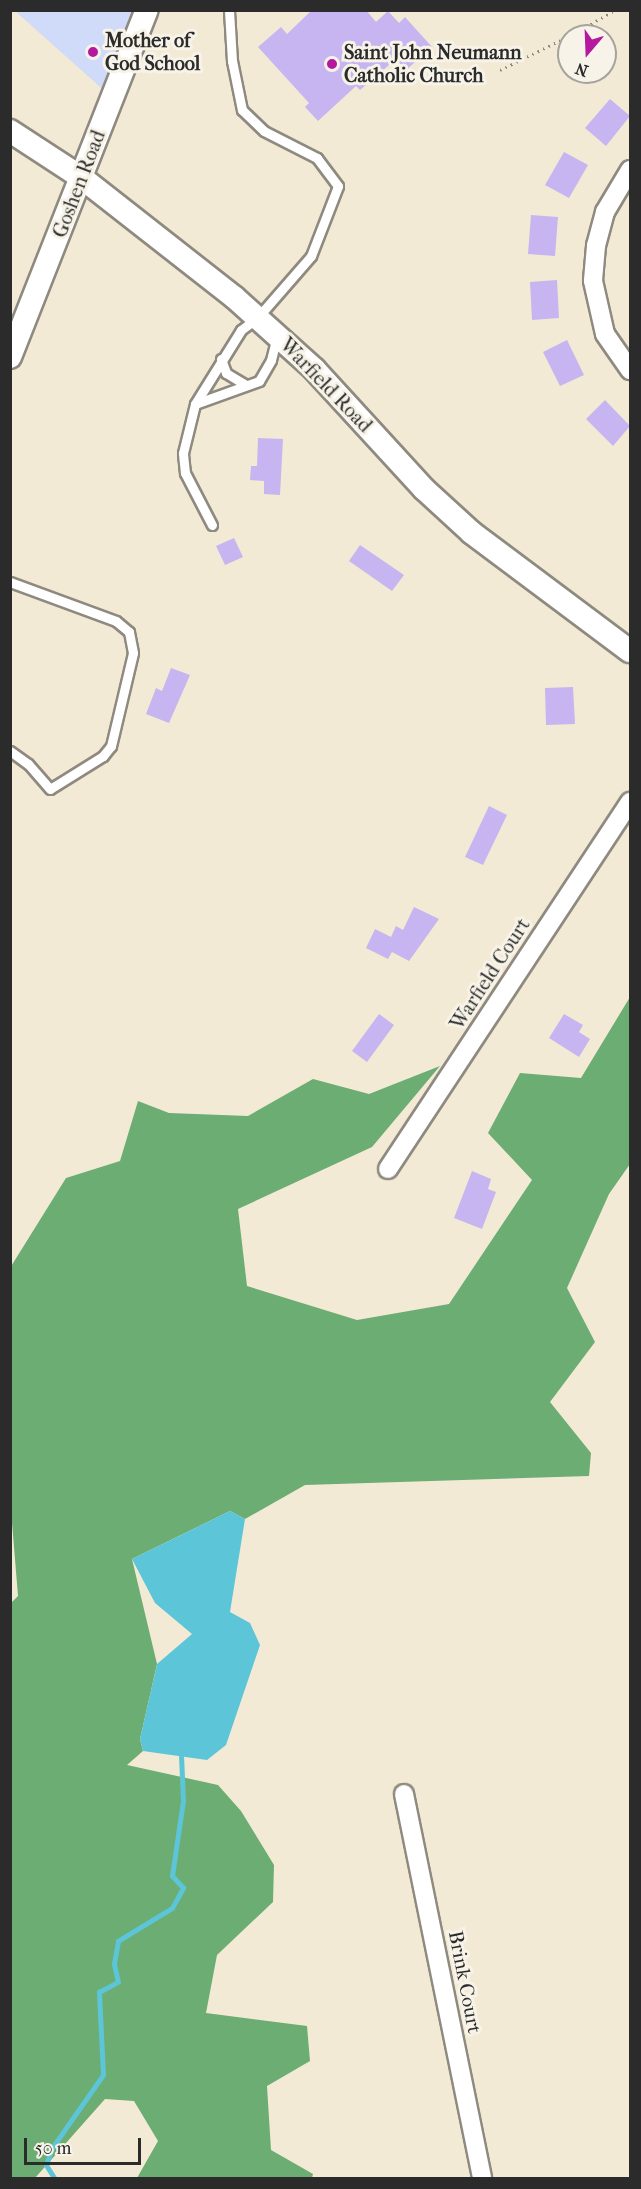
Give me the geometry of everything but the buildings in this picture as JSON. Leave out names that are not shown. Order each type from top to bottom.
[{"type":"street","name":"Goshen Road","points":[[10,357],[147,10]]},
{"type":"street","name":"Warfield Road","points":[[10,131],[82,178],[258,317],[472,533],[630,651]]},
{"type":"street","points":[[630,170],[605,212],[596,246],[593,281],[605,334],[630,370]]},
{"type":"street","name":"Warfield Court","points":[[388,1170],[630,802]]},
{"type":"street","name":"Brink Court","points":[[404,1794],[482,2178]]},
{"type":"lane","points":[[212,525],[185,473],[183,453],[195,405],[221,359],[241,330],[258,317],[311,256],[338,186],[317,158],[264,131],[242,110],[231,61],[229,10]]},
{"type":"lane","points":[[195,405],[259,381],[271,360],[277,335]]},
{"type":"lane","points":[[221,359],[226,373],[246,385]]},
{"type":"lane","points":[[10,582],[116,621],[129,632],[133,653],[111,746],[104,756],[50,789],[28,764],[10,751]]},
{"type":"path","points":[[590,24],[615,10]]},
{"type":"path","points":[[500,70],[557,42]]},
{"type":"shaded area","name":"Mother of God School","points":[[15,11],[141,11],[108,94]]},
{"type":"green space","points":[[630,997],[630,1164],[609,1194],[567,1288],[595,1342],[550,1402],[591,1453],[589,1476],[305,1485],[245,1519],[230,1511],[132,1559],[157,1664],[140,1739],[143,1751],[127,1765],[218,1785],[241,1811],[274,1865],[273,1902],[217,1955],[206,2013],[307,2026],[310,2061],[267,2086],[271,2150],[313,2174],[312,2178],[137,2178],[158,2141],[134,2101],[105,2099],[35,2178],[11,2178],[10,1604],[18,1596],[10,1498],[10,1268],[66,1178],[120,1161],[138,1101],[169,1113],[248,1116],[313,1079],[369,1094],[440,1066],[372,1147],[238,1209],[247,1286],[357,1320],[449,1304],[532,1180],[488,1133],[520,1073],[581,1078]]},
{"type":"water","points":[[230,1511],[245,1519],[230,1612],[250,1623],[260,1645],[226,1745],[207,1760],[143,1751],[140,1739],[157,1664],[192,1634],[155,1603],[132,1559]]},
{"type":"waterway","points":[[54,2178],[46,2165],[52,2148],[103,2075],[99,1992],[118,1982],[114,1964],[118,1941],[172,1908],[183,1888],[172,1876],[183,1801],[181,1756]]},
{"type":"place","name":"Mother of God School","points":[[93,52]]},
{"type":"place","name":"Saint John Neumann Catholic Church","points":[[332,64]]}]
